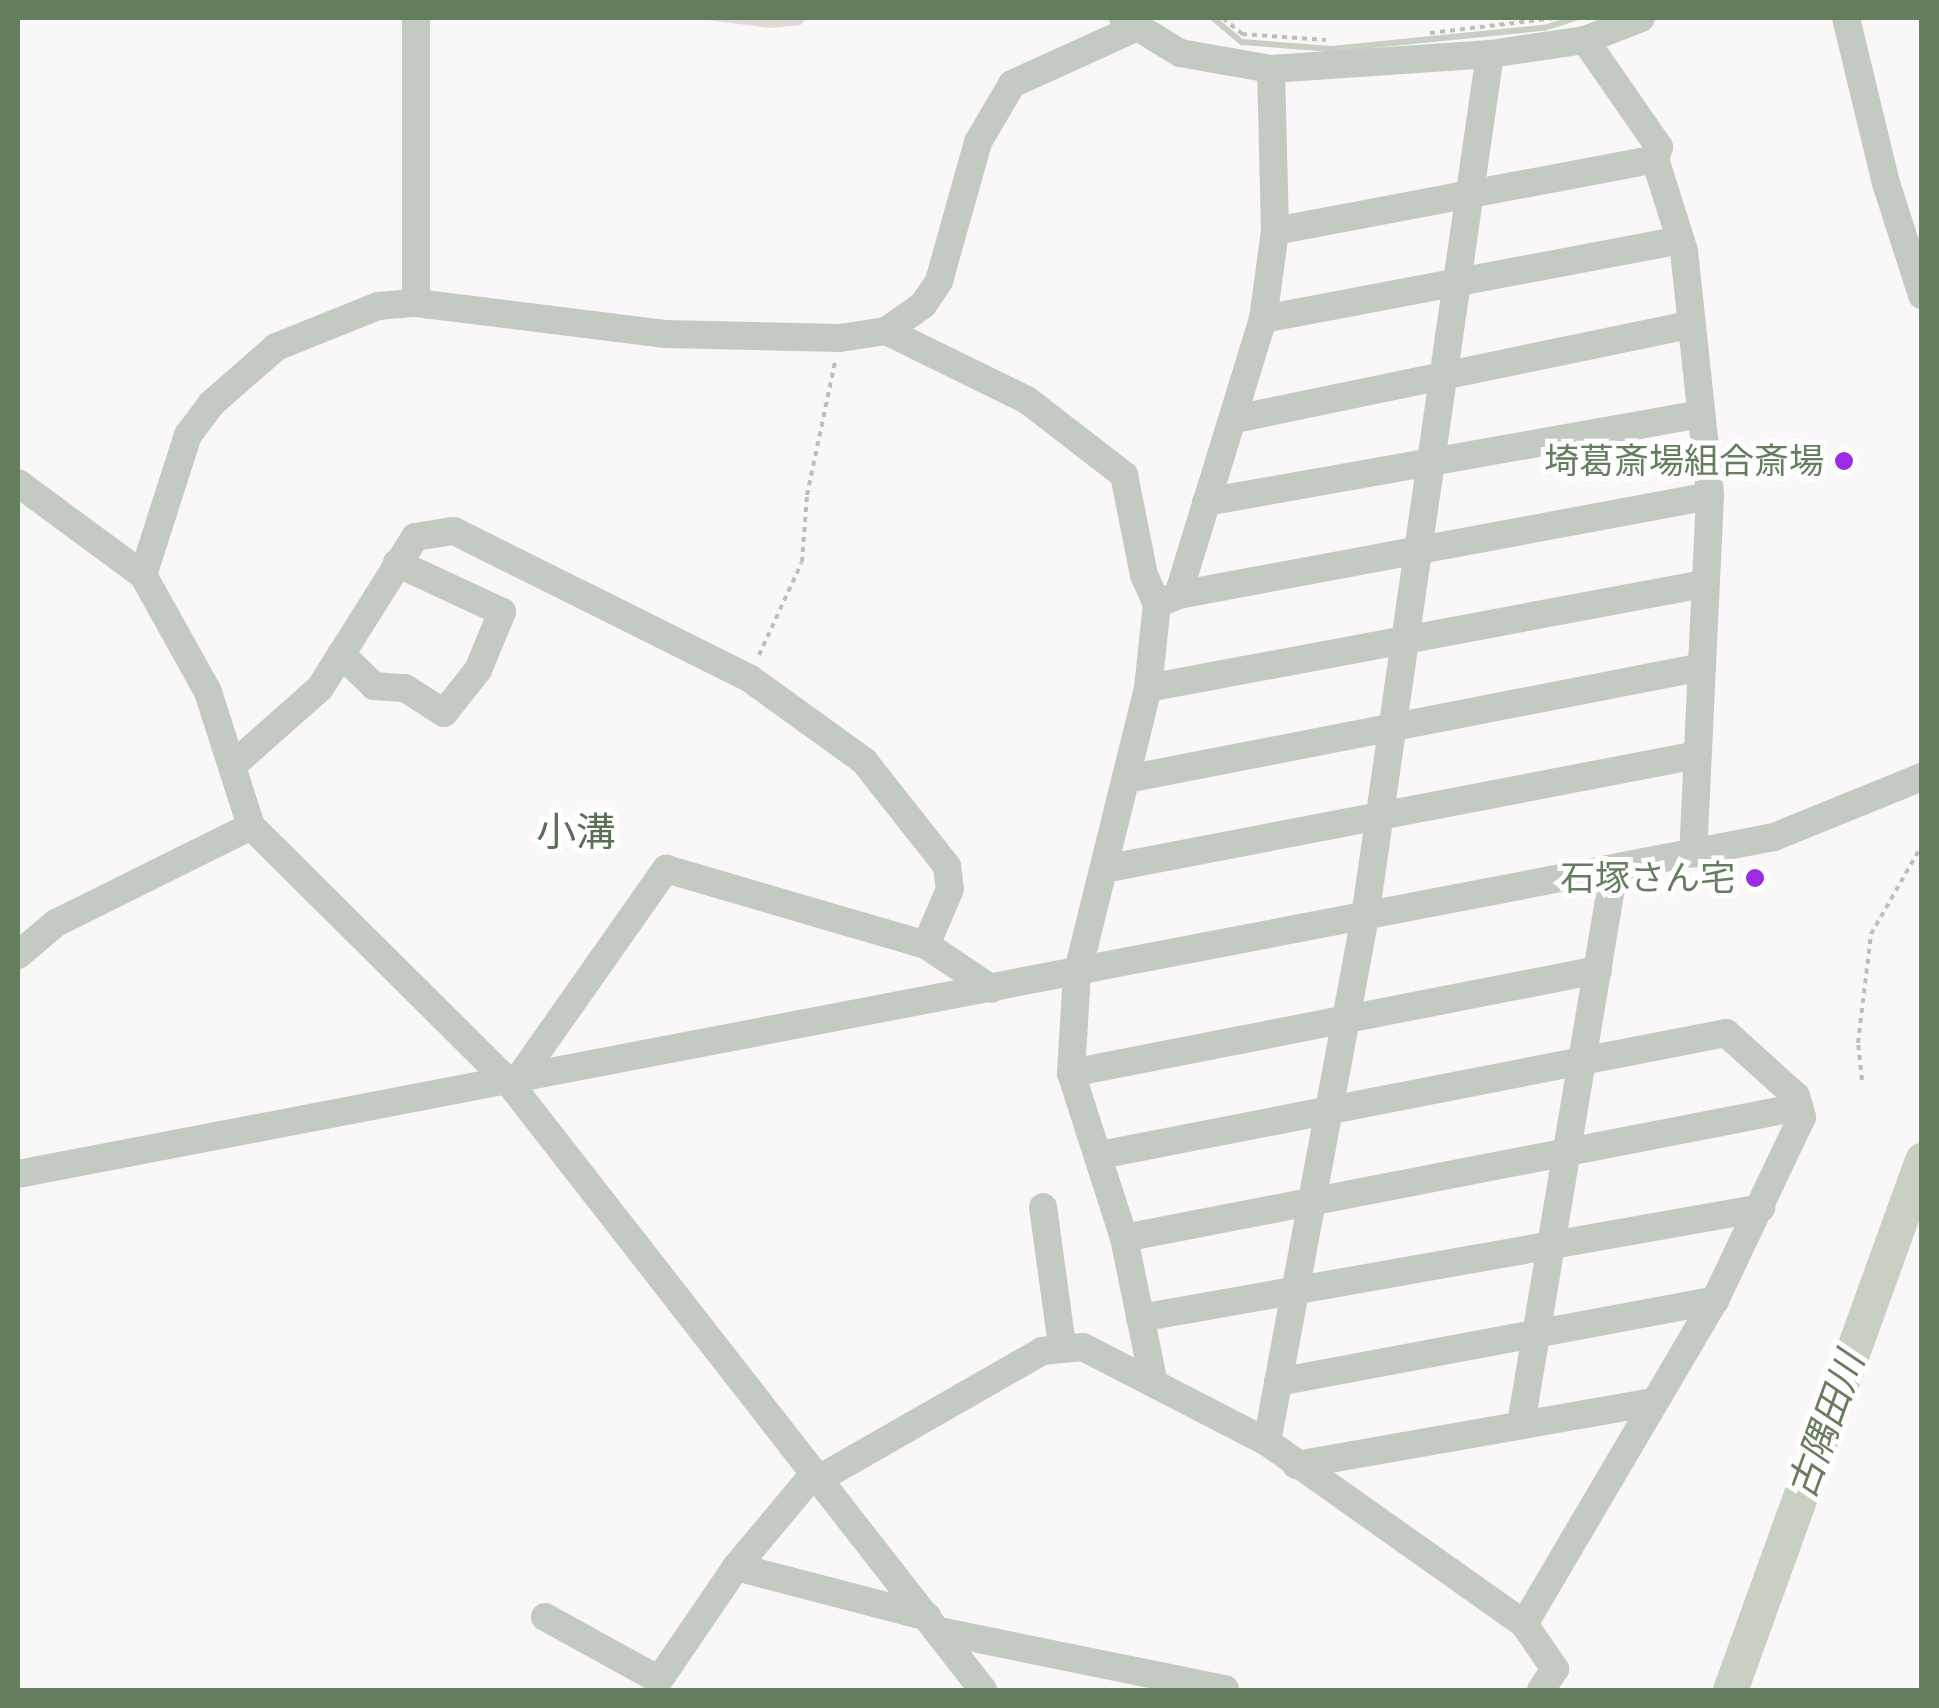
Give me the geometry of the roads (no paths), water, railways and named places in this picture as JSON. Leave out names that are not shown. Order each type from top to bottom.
[{"type":"street","points":[[416,18],[416,303]]},
{"type":"street","points":[[143,575],[188,436],[212,404],[276,347],[378,306],[416,303],[666,334],[840,338],[886,331],[923,305],[938,280],[978,142],[1012,84],[1128,23],[1180,53],[1271,68],[1490,54],[1585,40],[1641,18]]},
{"type":"street","points":[[1846,18],[1886,184],[1922,296]]},
{"type":"street","points":[[1585,40],[1659,146],[1655,159],[1681,240],[1710,496],[1702,584],[1694,854]]},
{"type":"street","points":[[1267,1442],[1366,918],[1490,54]]},
{"type":"street","points":[[1154,1379],[1124,1238],[1071,1073],[1077,974],[1168,600],[1235,419],[1264,319],[1275,231],[1271,68]]},
{"type":"street","points":[[1275,231],[1655,159]]},
{"type":"street","points":[[1264,319],[1681,240]]},
{"type":"street","points":[[1235,419],[1690,325]]},
{"type":"street","points":[[886,331],[1026,400],[1124,475],[1144,575],[1168,600]]},
{"type":"street","points":[[1206,502],[1701,414]]},
{"type":"street","points":[[18,482],[143,575],[208,692],[251,826],[513,1079],[815,1477],[983,1690]]},
{"type":"street","points":[[1168,600],[1710,496]]},
{"type":"street","points":[[232,766],[320,688],[415,537],[454,531],[749,678],[864,761],[947,866],[950,889],[926,945]]},
{"type":"street","points":[[341,654],[374,686],[405,688],[444,713],[478,670],[502,612],[396,564]]},
{"type":"street","points":[[1148,688],[1702,584]]},
{"type":"street","points":[[1127,779],[1702,666]]},
{"type":"street","points":[[1104,869],[1698,755]]},
{"type":"street","points":[[18,1174],[1774,838],[1922,776]]},
{"type":"street","points":[[18,955],[56,923],[251,826]]},
{"type":"street","points":[[513,1079],[666,869],[926,945],[992,989]]},
{"type":"street","points":[[1522,1424],[1614,870]]},
{"type":"street","points":[[1071,1073],[1598,970]]},
{"type":"street","points":[[1100,1155],[1726,1033],[1796,1096],[1802,1117],[1715,1300],[1524,1624]]},
{"type":"street","points":[[1124,1238],[1800,1107]]},
{"type":"street","points":[[1043,1206],[1062,1346]]},
{"type":"street","points":[[1140,1318],[1761,1208]]},
{"type":"street","points":[[1278,1382],[1715,1300]]},
{"type":"street","points":[[545,1617],[659,1680],[736,1568],[815,1477],[1062,1346],[1083,1348],[1154,1379],[1267,1442],[1524,1624],[1554,1670],[1541,1690]]},
{"type":"street","points":[[1296,1465],[1652,1402]]},
{"type":"street","points":[[736,1568],[1123,1680],[1225,1689]]},
{"type":"waterway","points":[[1213,18],[1242,42],[1332,49],[1544,28],[1575,18]]},
{"type":"waterway","name":"古隅田川","points":[[1730,1690],[1922,1160]]},
{"type":"place","name":"埼葛斎場組合斎場","points":[[1844,461]]},
{"type":"place","name":"石塚さん宅","points":[[1755,878]]},
{"type":"district","name":"小溝","points":[[576,832]]}]
